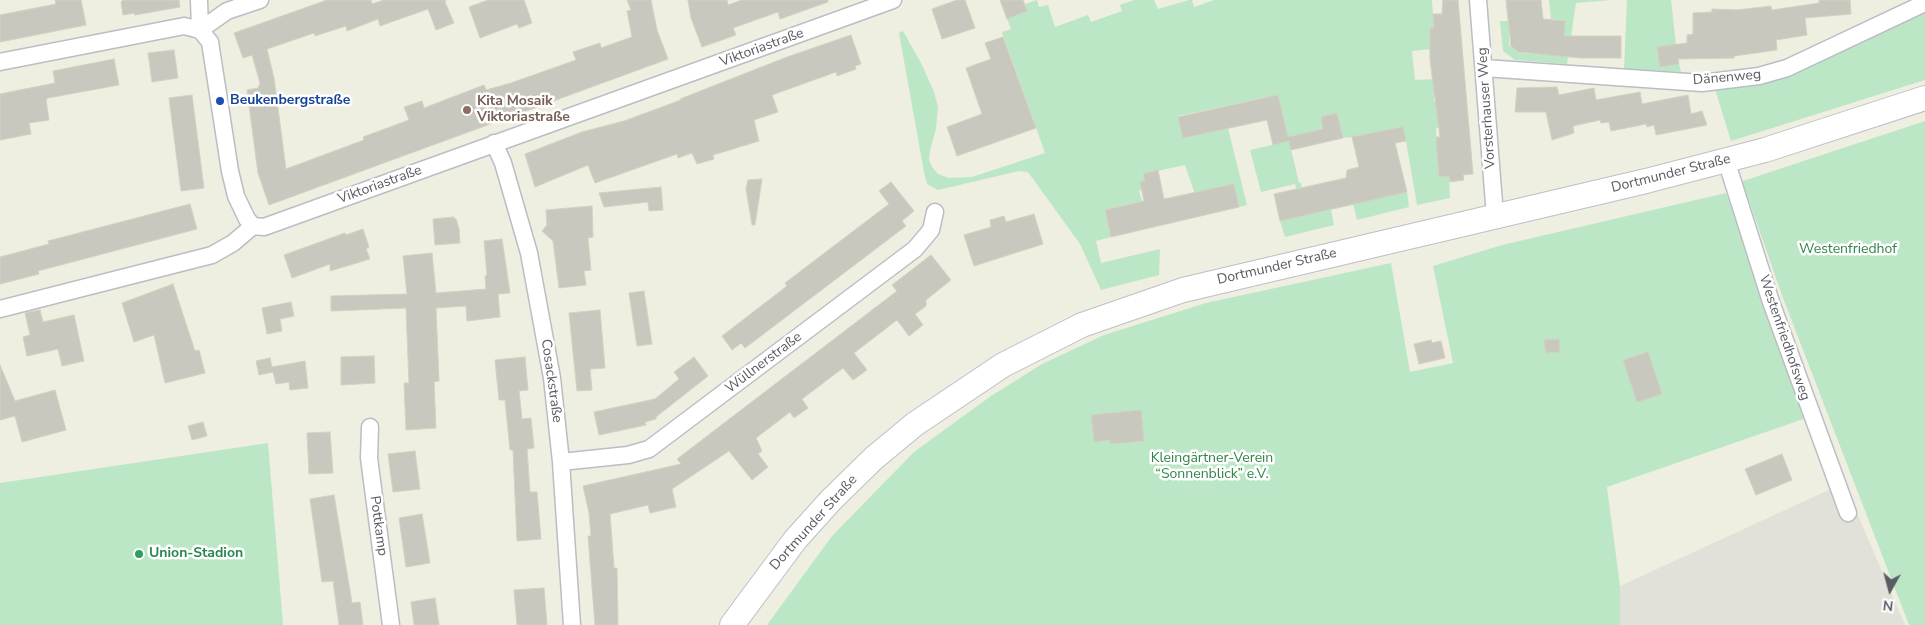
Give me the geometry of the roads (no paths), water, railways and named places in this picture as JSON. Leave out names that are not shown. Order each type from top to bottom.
[{"type":"main road","name":"Dortmunder Straße","points":[[732,625],[795,540],[831,500],[874,458],[915,424],[1003,365],[1082,325],[1183,290],[1726,160],[1816,134],[1925,98]]},
{"type":"street","points":[[199,0],[200,30]]},
{"type":"street","points":[[200,30],[227,12],[260,0]]},
{"type":"street","name":"Viktoriastraße","points":[[253,226],[264,227],[893,0]]},
{"type":"street","name":"Vorsterhauser Weg","points":[[1478,0],[1495,216]]},
{"type":"street","name":"Dänenweg","points":[[1484,68],[1702,83],[1760,76],[1787,68],[1925,3]]},
{"type":"street","points":[[0,62],[184,26],[200,30],[210,42],[230,171],[236,196],[247,219],[253,226],[234,243],[212,255],[0,309]]},
{"type":"street","name":"Cosackstraße","points":[[494,143],[503,163],[529,253],[552,378],[561,462],[572,625]]},
{"type":"street","name":"Westenfriedhofsweg","points":[[1726,160],[1771,302],[1848,513]]},
{"type":"street","name":"Wüllnerstraße","points":[[561,462],[628,454],[649,449],[915,249],[931,230],[935,212]]},
{"type":"street","name":"Pottkamp","points":[[370,427],[369,458],[391,625]]},
{"type":"place","name":"Beukenbergstraße","points":[[220,101]]},
{"type":"place","name":"Kita Mosaik Viktoriastraße","points":[[467,110]]},
{"type":"place","name":"Union-Stadion","points":[[139,554]]},
{"type":"park label","name":"Westenfriedhof","points":[[1848,250]]},
{"type":"park label","name":"Kleingärtner-Verein “Sonnenblick” e.V.","points":[[1212,468]]}]
